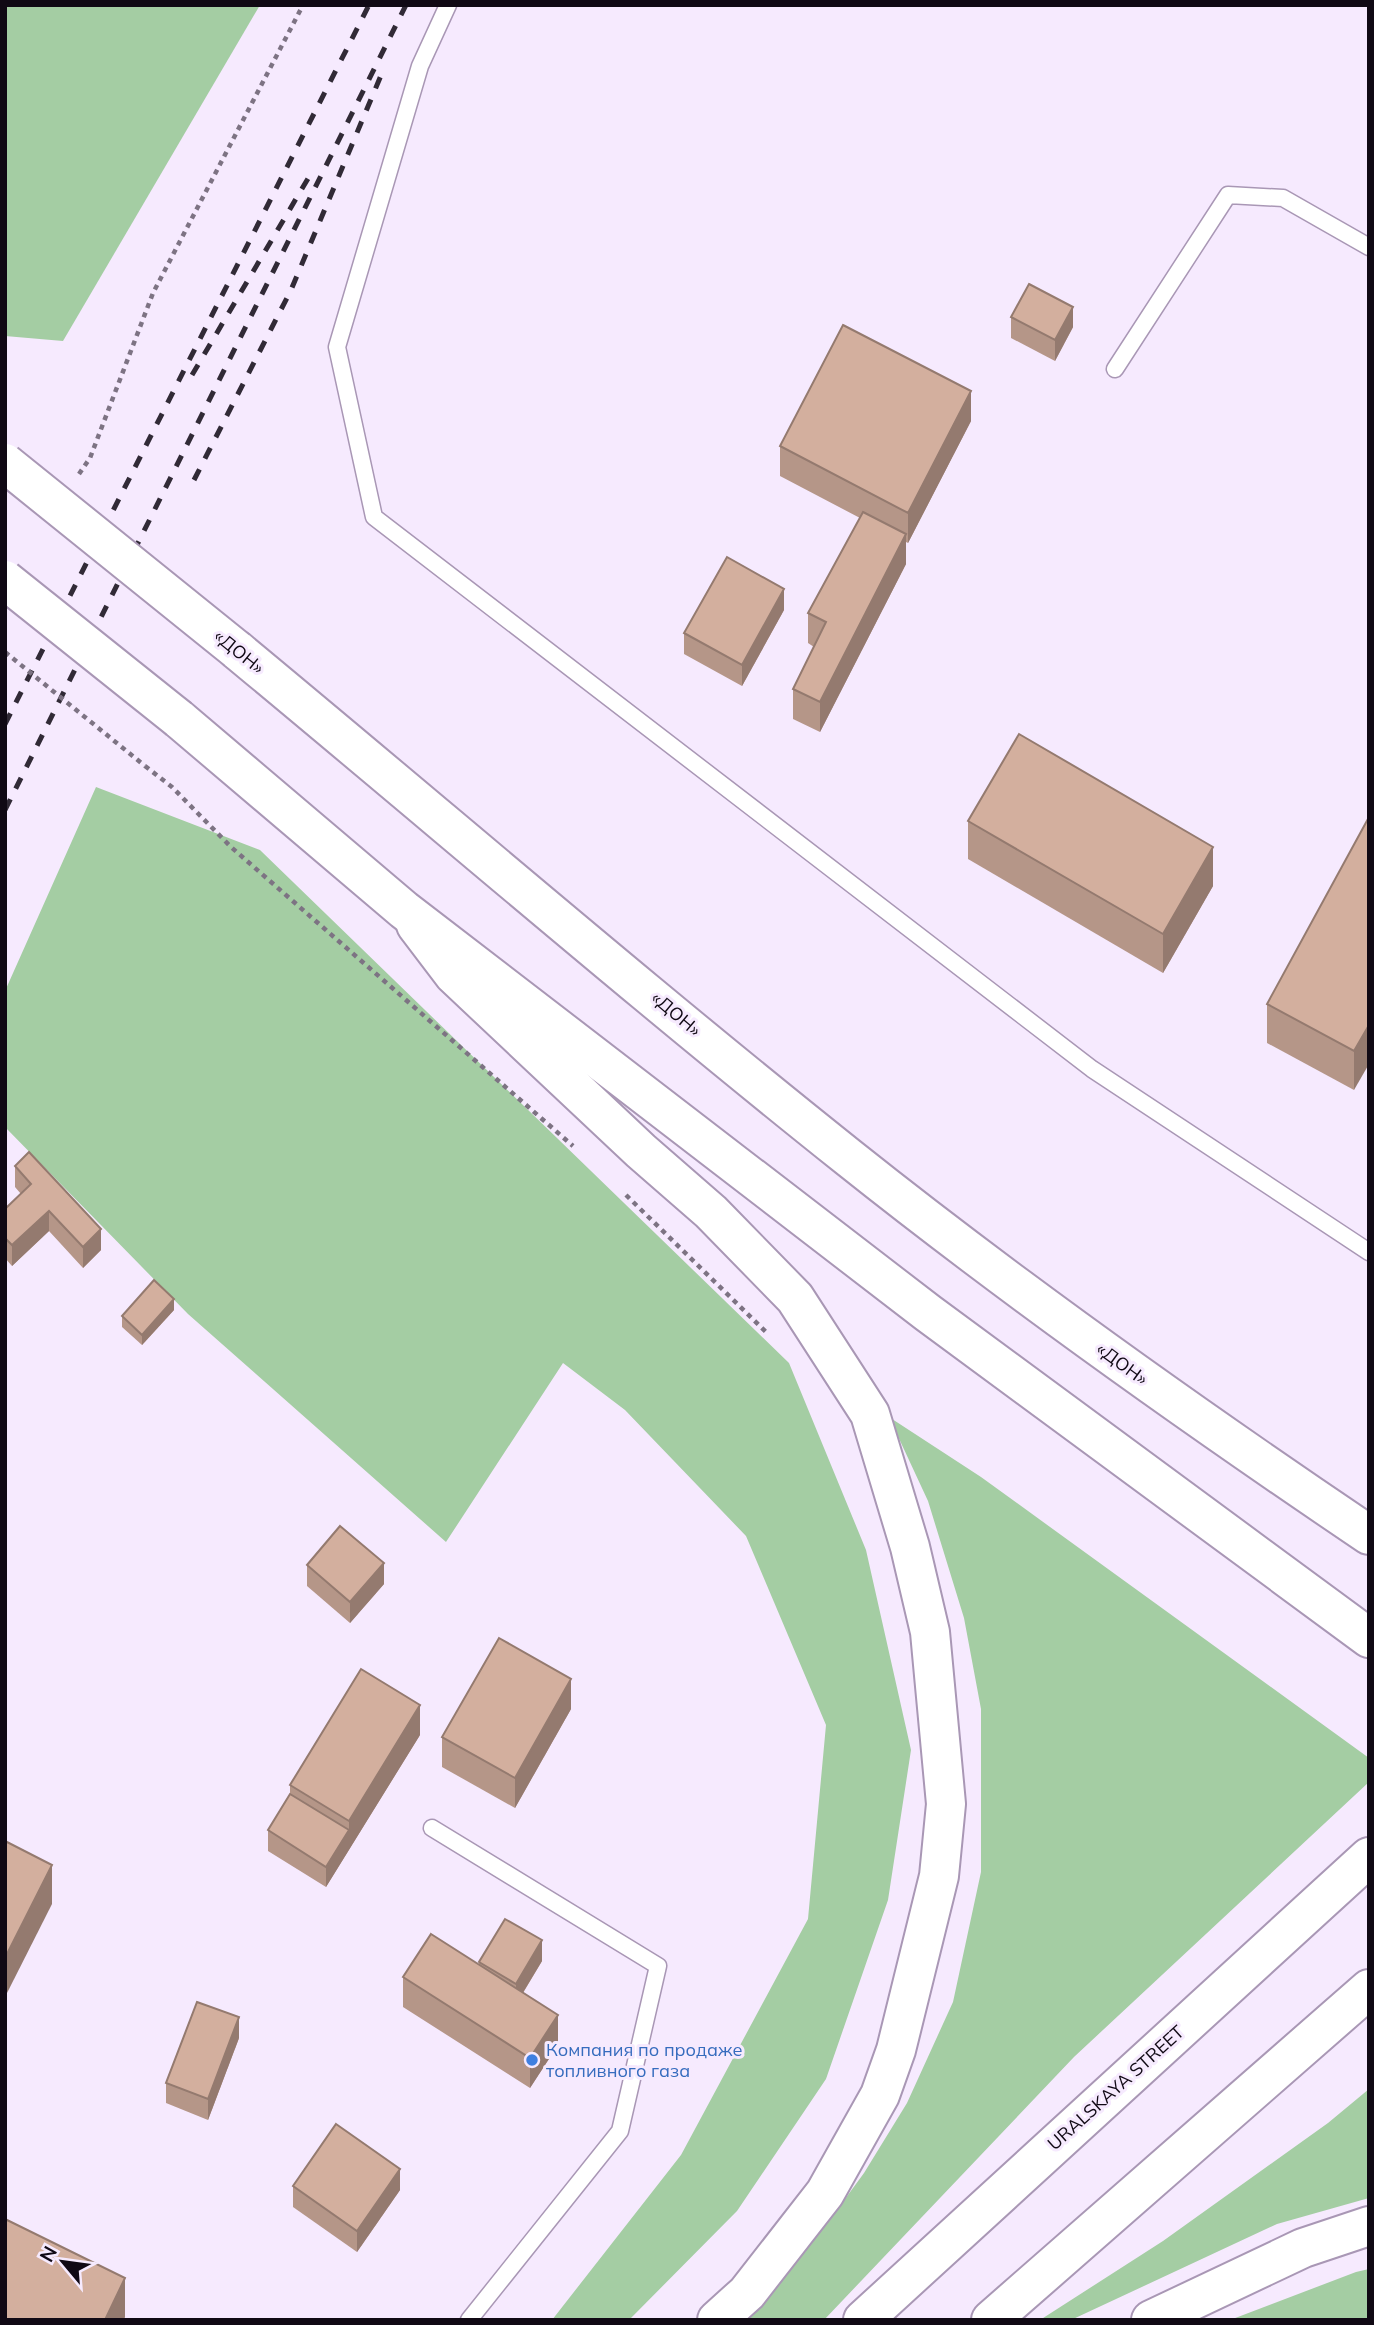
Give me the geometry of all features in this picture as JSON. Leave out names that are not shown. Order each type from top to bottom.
[{"type":"main road","name":"«ДОН»","points":[[5,463],[237,650],[848,1157],[1021,1291],[1192,1415],[1369,1535]]},
{"type":"main road","points":[[5,580],[179,719],[404,910],[939,1321],[1369,1639]]},
{"type":"main road","points":[[404,910],[454,975],[641,1151],[711,1212],[795,1298],[870,1414],[910,1547],[930,1632],[946,1804],[936,1888],[896,2050],[880,2095],[825,2193],[747,2293],[717,2320]]},
{"type":"main road","name":"URALSKAYA STREET","points":[[863,2320],[1369,1857]]},
{"type":"main road","points":[[991,2320],[1369,1989]]},
{"type":"main road","points":[[1151,2320],[1279,2259],[1369,2226]]},
{"type":"lane","points":[[448,5],[420,66],[337,347],[374,517],[1092,1069],[1369,1252]]},
{"type":"lane","points":[[1115,369],[1228,195],[1283,198],[1369,247]]},
{"type":"lane","points":[[432,1828],[658,1966],[620,2131],[469,2320]]},
{"type":"path","points":[[90,458],[153,293],[303,5]]},
{"type":"path","points":[[5,652],[172,787],[231,847],[581,1154]]},
{"type":"path","points":[[617,1187],[773,1339]]},
{"type":"green space","points":[[5,5],[260,5],[63,341],[5,336]]},
{"type":"green space","points":[[96,787],[260,850],[789,1363],[866,1550],[911,1750],[888,1900],[826,2079],[737,2211],[629,2320],[552,2320],[681,2155],[808,1919],[826,1725],[746,1536],[625,1410],[563,1363],[446,1542],[188,1314],[5,1127],[5,991]]},
{"type":"green space","points":[[889,1417],[981,1477],[1369,1758],[1369,1782],[1074,2057],[824,2320],[739,2320],[826,2225],[864,2173],[907,2103],[953,2002],[981,1872],[981,1709],[964,1618],[928,1501]]},
{"type":"green space","points":[[1369,2089],[1369,2198],[1277,2224],[1071,2320],[1040,2320],[1163,2241],[1328,2123]]},
{"type":"green space","points":[[1369,2269],[1369,2320],[1230,2320],[1356,2272]]},
{"type":"building","points":[[1029,284],[1073,307],[1055,340],[1011,317]]},
{"type":"building","points":[[843,325],[971,391],[908,513],[780,446]]},
{"type":"building","points":[[863,512],[906,534],[820,702],[793,689],[826,622],[808,613]]},
{"type":"building","points":[[727,557],[784,589],[742,665],[684,633]]},
{"type":"building","points":[[1019,734],[1213,847],[1163,934],[968,821]]},
{"type":"building","points":[[1369,817],[1369,1025],[1354,1051],[1267,1004]]},
{"type":"building","points":[[29,1152],[101,1229],[83,1247],[49,1211],[12,1245],[5,1238],[5,1209],[31,1184],[15,1166]]},
{"type":"building","points":[[154,1280],[174,1299],[142,1335],[122,1316]]},
{"type":"building","points":[[340,1526],[384,1563],[350,1602],[307,1565]]},
{"type":"building","points":[[499,1638],[571,1679],[515,1778],[442,1737]]},
{"type":"building","points":[[361,1669],[420,1705],[349,1821],[290,1785]]},
{"type":"building","points":[[290,1794],[349,1830],[326,1867],[268,1830]]},
{"type":"building","points":[[5,1841],[52,1865],[5,1958]]},
{"type":"building","points":[[505,1919],[542,1940],[516,1984],[479,1962]]},
{"type":"building","points":[[431,1934],[558,2015],[530,2058],[403,1977]]},
{"type":"building","points":[[197,2002],[239,2017],[208,2099],[166,2083]]},
{"type":"building","points":[[336,2124],[400,2169],[357,2231],[293,2186]]},
{"type":"building","points":[[5,2219],[125,2278],[105,2320],[5,2320]]},
{"type":"railway","points":[[5,724],[369,5]]},
{"type":"railway","points":[[5,810],[406,5]]},
{"type":"railway","points":[[194,480],[291,290],[382,73]]},
{"type":"railway","points":[[192,375],[313,170]]},
{"type":"place","name":"Компания по продаже топливного газа","points":[[532,2060]]}]
